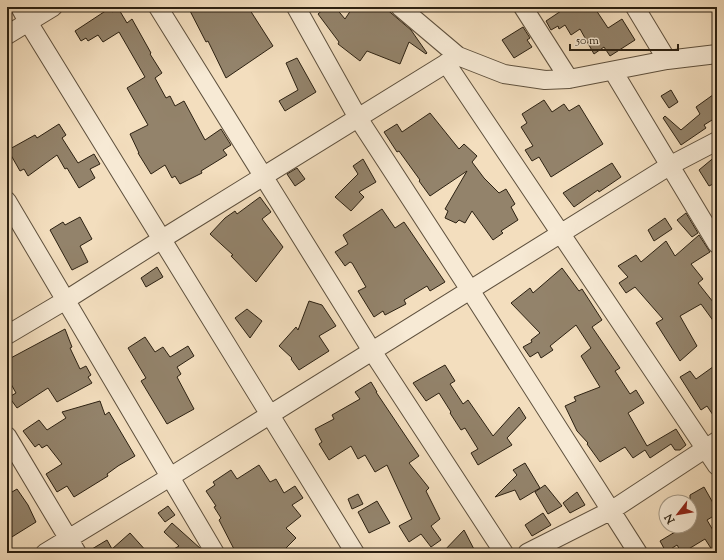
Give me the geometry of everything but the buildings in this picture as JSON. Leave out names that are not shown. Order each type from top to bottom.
[{"type":"street","points":[[7,35],[24,15],[53,7]]},
{"type":"street","points":[[158,7],[372,351],[504,553]]},
{"type":"street","points":[[296,7],[358,118],[612,510],[638,553]]},
{"type":"street","points":[[400,7],[452,60],[561,233],[711,444],[717,466]]},
{"type":"street","points":[[523,7],[569,80]]},
{"type":"street","points":[[635,7],[667,60]]},
{"type":"street","points":[[24,15],[355,553]]},
{"type":"street","points":[[7,335],[66,300],[452,60],[504,74],[545,80],[569,80],[667,60],[717,54]]},
{"type":"street","points":[[613,71],[717,244]]},
{"type":"street","points":[[45,553],[73,546],[170,477],[669,166],[717,141]]},
{"type":"street","points":[[7,201],[215,553]]},
{"type":"street","points":[[7,436],[73,546]]},
{"type":"street","points":[[527,553],[612,510],[711,444]]}]
